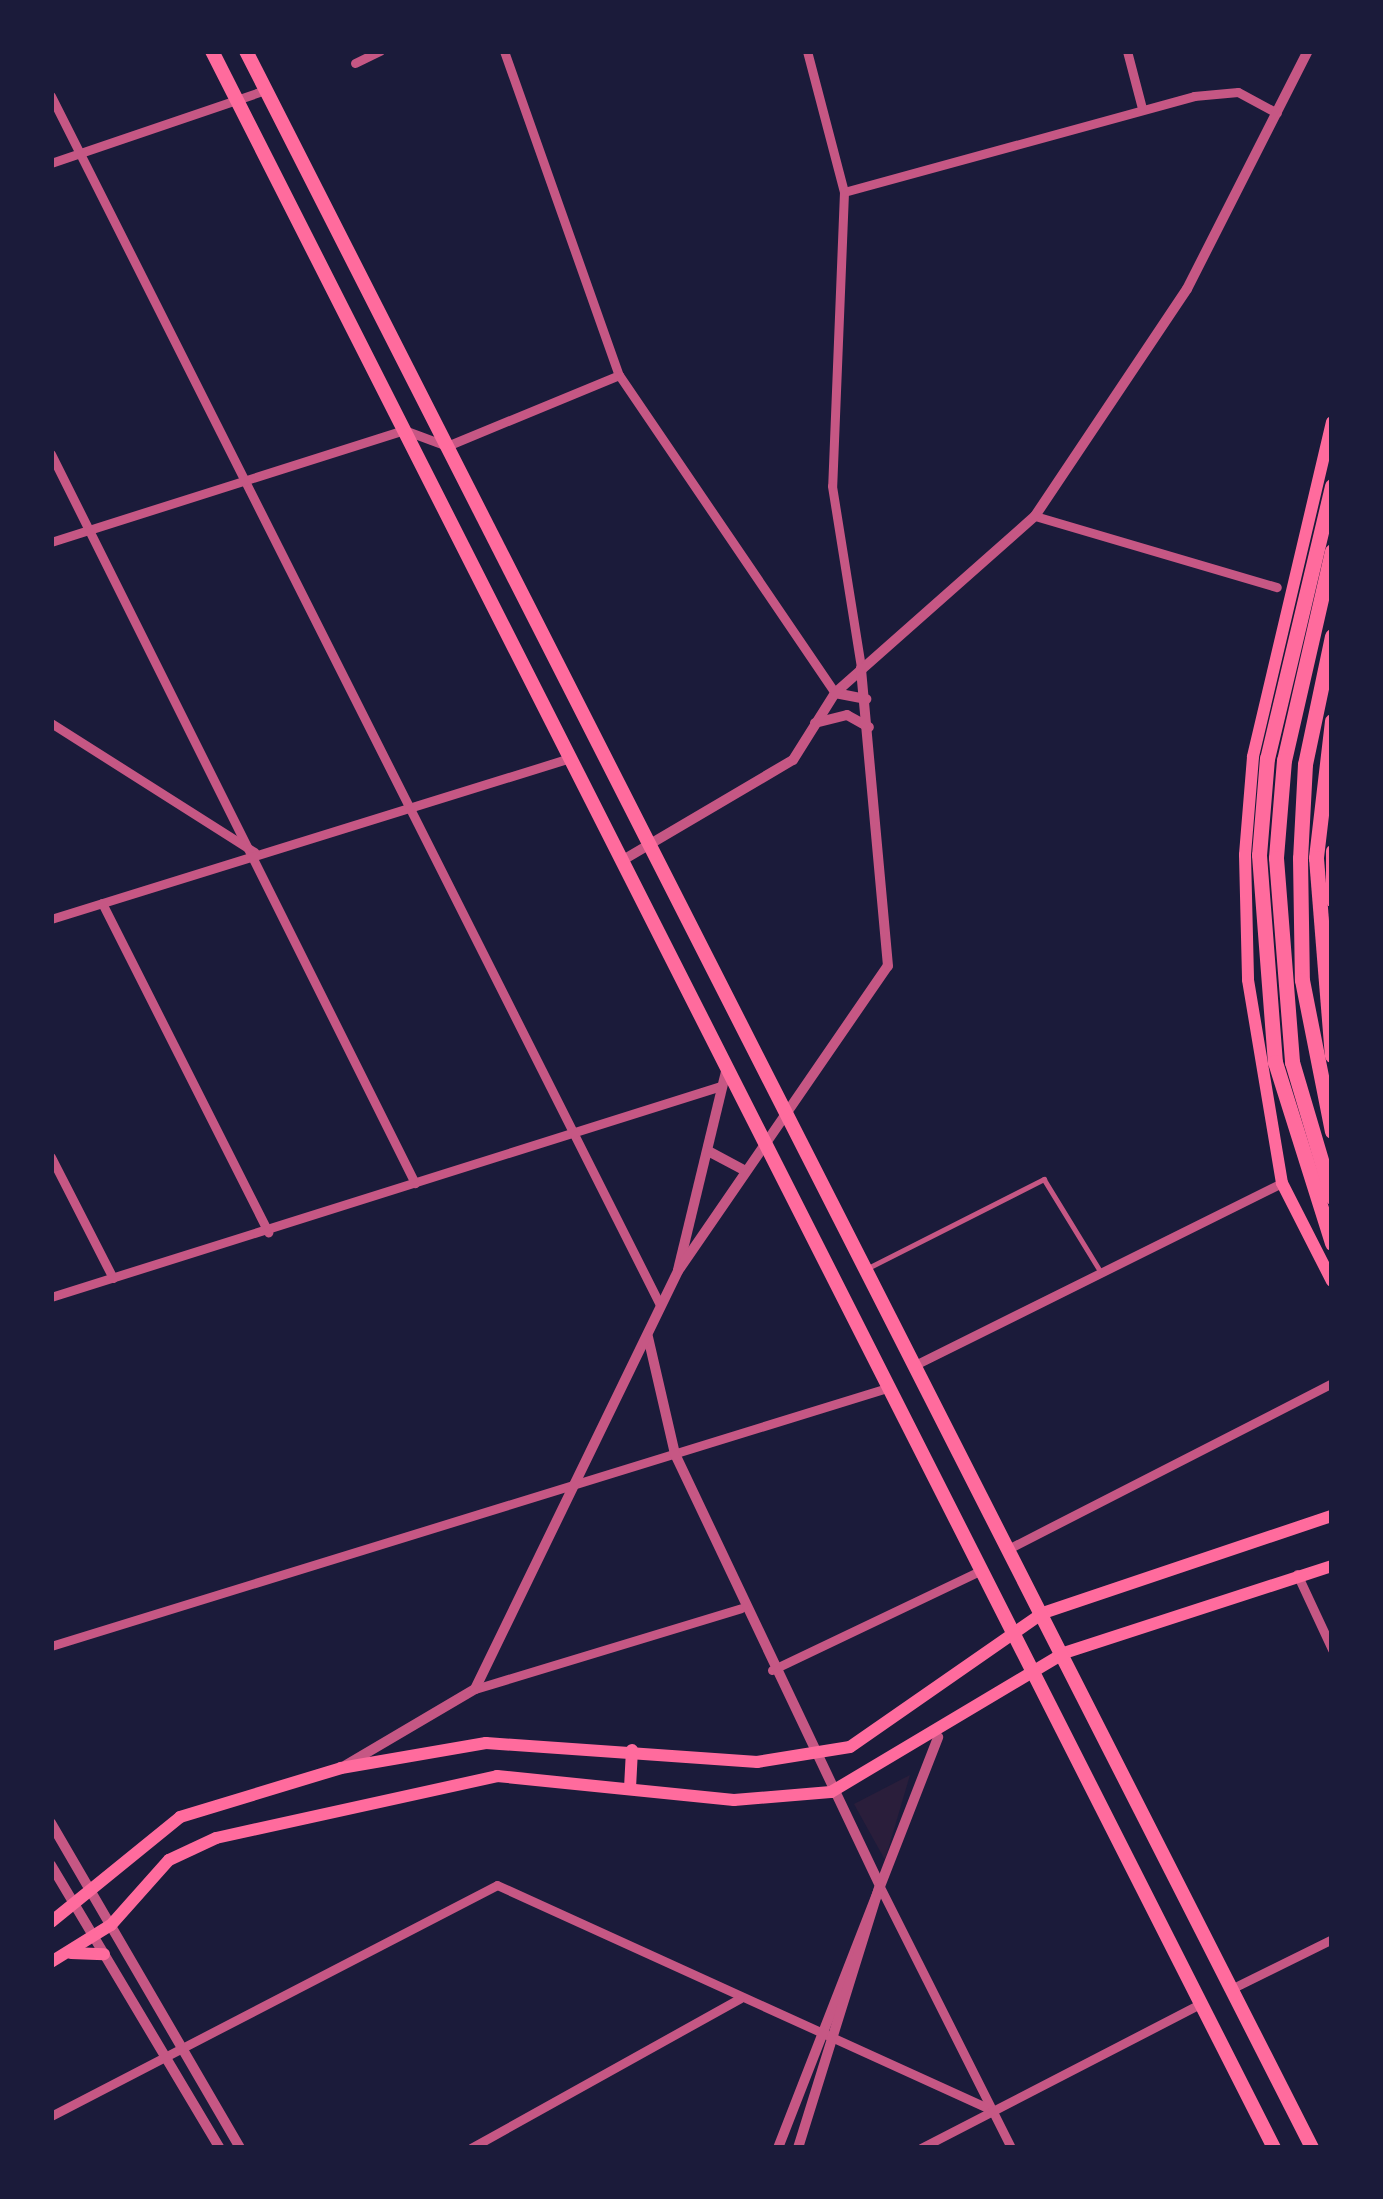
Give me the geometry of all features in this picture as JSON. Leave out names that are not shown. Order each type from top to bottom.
[{"type":"highway","points":[[1332,486],[1268,758],[1258,855],[1275,1062],[1332,1243]]},
{"type":"highway","points":[[1332,551],[1285,760],[1283,1002],[1332,1197]]},
{"type":"highway","points":[[1332,636],[1305,764],[1305,1006],[1332,1131]]},
{"type":"highway","points":[[1332,721],[1317,934],[1332,1055]]},
{"type":"highway","points":[[1247,955],[1283,1002]]},
{"type":"highway","points":[[1305,1006],[1332,955]]},
{"type":"main road","points":[[212,51],[1274,2148]]},
{"type":"main road","points":[[246,51],[1312,2148]]},
{"type":"main road","points":[[1332,422],[1253,757],[1247,955],[1282,1183],[1332,1281]]},
{"type":"main road","points":[[1332,851],[1332,901]]},
{"type":"main road","points":[[51,1922],[94,1897],[180,1817],[340,1768],[486,1743],[814,1758],[921,1707],[1013,1628],[1043,1613],[1332,1516]]},
{"type":"main road","points":[[55,1959],[111,1925],[160,1868],[216,1838],[468,1779],[734,1799],[831,1792],[938,1738],[1034,1667],[1064,1653],[1332,1566]]},
{"type":"main road","points":[[630,1788],[632,1750]]},
{"type":"main road","points":[[55,1959],[104,1954]]},
{"type":"street","points":[[356,63],[380,51]]},
{"type":"street","points":[[504,51],[619,375],[835,693],[866,699]]},
{"type":"street","points":[[475,1689],[579,1484],[678,1270],[888,966],[871,730],[832,486],[844,192],[807,51]]},
{"type":"street","points":[[1126,51],[1142,108]]},
{"type":"street","points":[[623,860],[768,780],[835,693],[1035,516],[1187,289],[1308,51]]},
{"type":"street","points":[[51,163],[266,90]]},
{"type":"street","points":[[844,192],[1142,108],[1238,92],[1276,113]]},
{"type":"street","points":[[51,96],[660,1305]]},
{"type":"street","points":[[51,542],[404,430],[447,446],[619,375]]},
{"type":"street","points":[[51,454],[257,854],[415,1184]]},
{"type":"street","points":[[1035,516],[1276,586]]},
{"type":"street","points":[[812,726],[847,715],[871,730]]},
{"type":"street","points":[[51,723],[257,854]]},
{"type":"street","points":[[51,920],[570,758]]},
{"type":"street","points":[[102,903],[268,1232]]},
{"type":"street","points":[[678,1270],[728,1064]]},
{"type":"street","points":[[51,1297],[721,1086]]},
{"type":"street","points":[[710,1152],[744,1170]]},
{"type":"street","points":[[51,1157],[113,1278]]},
{"type":"street","points":[[915,1365],[1282,1183]]},
{"type":"street","points":[[647,1334],[675,1454],[741,1608],[1011,2148]]},
{"type":"street","points":[[1010,1548],[1332,1383]]},
{"type":"street","points":[[51,1646],[887,1388]]},
{"type":"street","points":[[772,1670],[982,1570]]},
{"type":"street","points":[[1298,1574],[1332,1649]]},
{"type":"street","points":[[340,1768],[475,1689],[741,1608]]},
{"type":"street","points":[[778,2148],[818,2033],[938,1738]]},
{"type":"street","points":[[51,1823],[240,2148]]},
{"type":"street","points":[[51,1865],[220,2148]]},
{"type":"street","points":[[798,2148],[879,1884]]},
{"type":"street","points":[[51,2116],[162,2054],[496,1885],[992,2110]]},
{"type":"street","points":[[1231,1989],[1332,1939]]},
{"type":"street","points":[[471,2148],[740,1999]]},
{"type":"street","points":[[922,2148],[1202,2003]]},
{"type":"lane","points":[[865,1270],[1044,1179],[1102,1273]]},
{"type":"shaded area","points":[[910,1775],[885,1860],[854,1804]]}]
